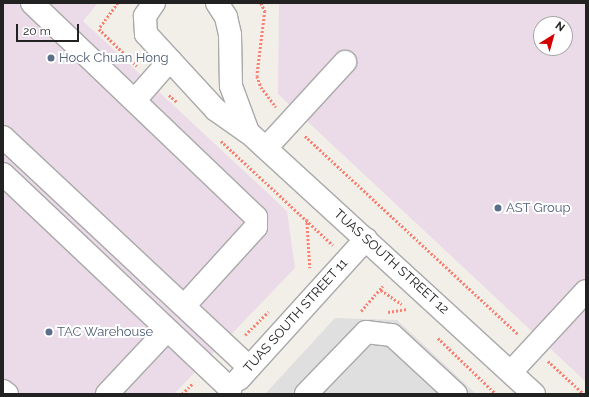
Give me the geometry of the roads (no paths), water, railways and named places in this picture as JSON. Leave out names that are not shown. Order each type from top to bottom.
[{"type":"street","points":[[32,3],[256,217],[256,227],[184,306]]},
{"type":"street","name":"TUAS SOUTH STREET 12","points":[[154,3],[146,16],[146,34],[216,110],[248,132],[266,148],[534,394]]},
{"type":"street","name":"TUAS SOUTH STREET 12","points":[[217,3],[226,17],[230,35],[231,86],[248,132]]},
{"type":"street","points":[[135,100],[170,60]]},
{"type":"street","points":[[266,148],[346,62]]},
{"type":"street","points":[[3,137],[249,368]]},
{"type":"street","points":[[3,174],[167,330],[227,391]]},
{"type":"street","name":"TUAS SOUTH STREET 11","points":[[227,391],[366,239]]},
{"type":"street","points":[[511,372],[586,291]]},
{"type":"street","points":[[107,394],[167,330]]},
{"type":"street","points":[[306,394],[366,332],[392,335],[456,394]]},
{"type":"street","points":[[3,391],[6,394]]},
{"type":"place","name":"Hock Chuan Hong","points":[[51,58]]},
{"type":"place","name":"AST Group","points":[[498,208]]},
{"type":"place","name":"TAC Warehouse","points":[[49,332]]}]
